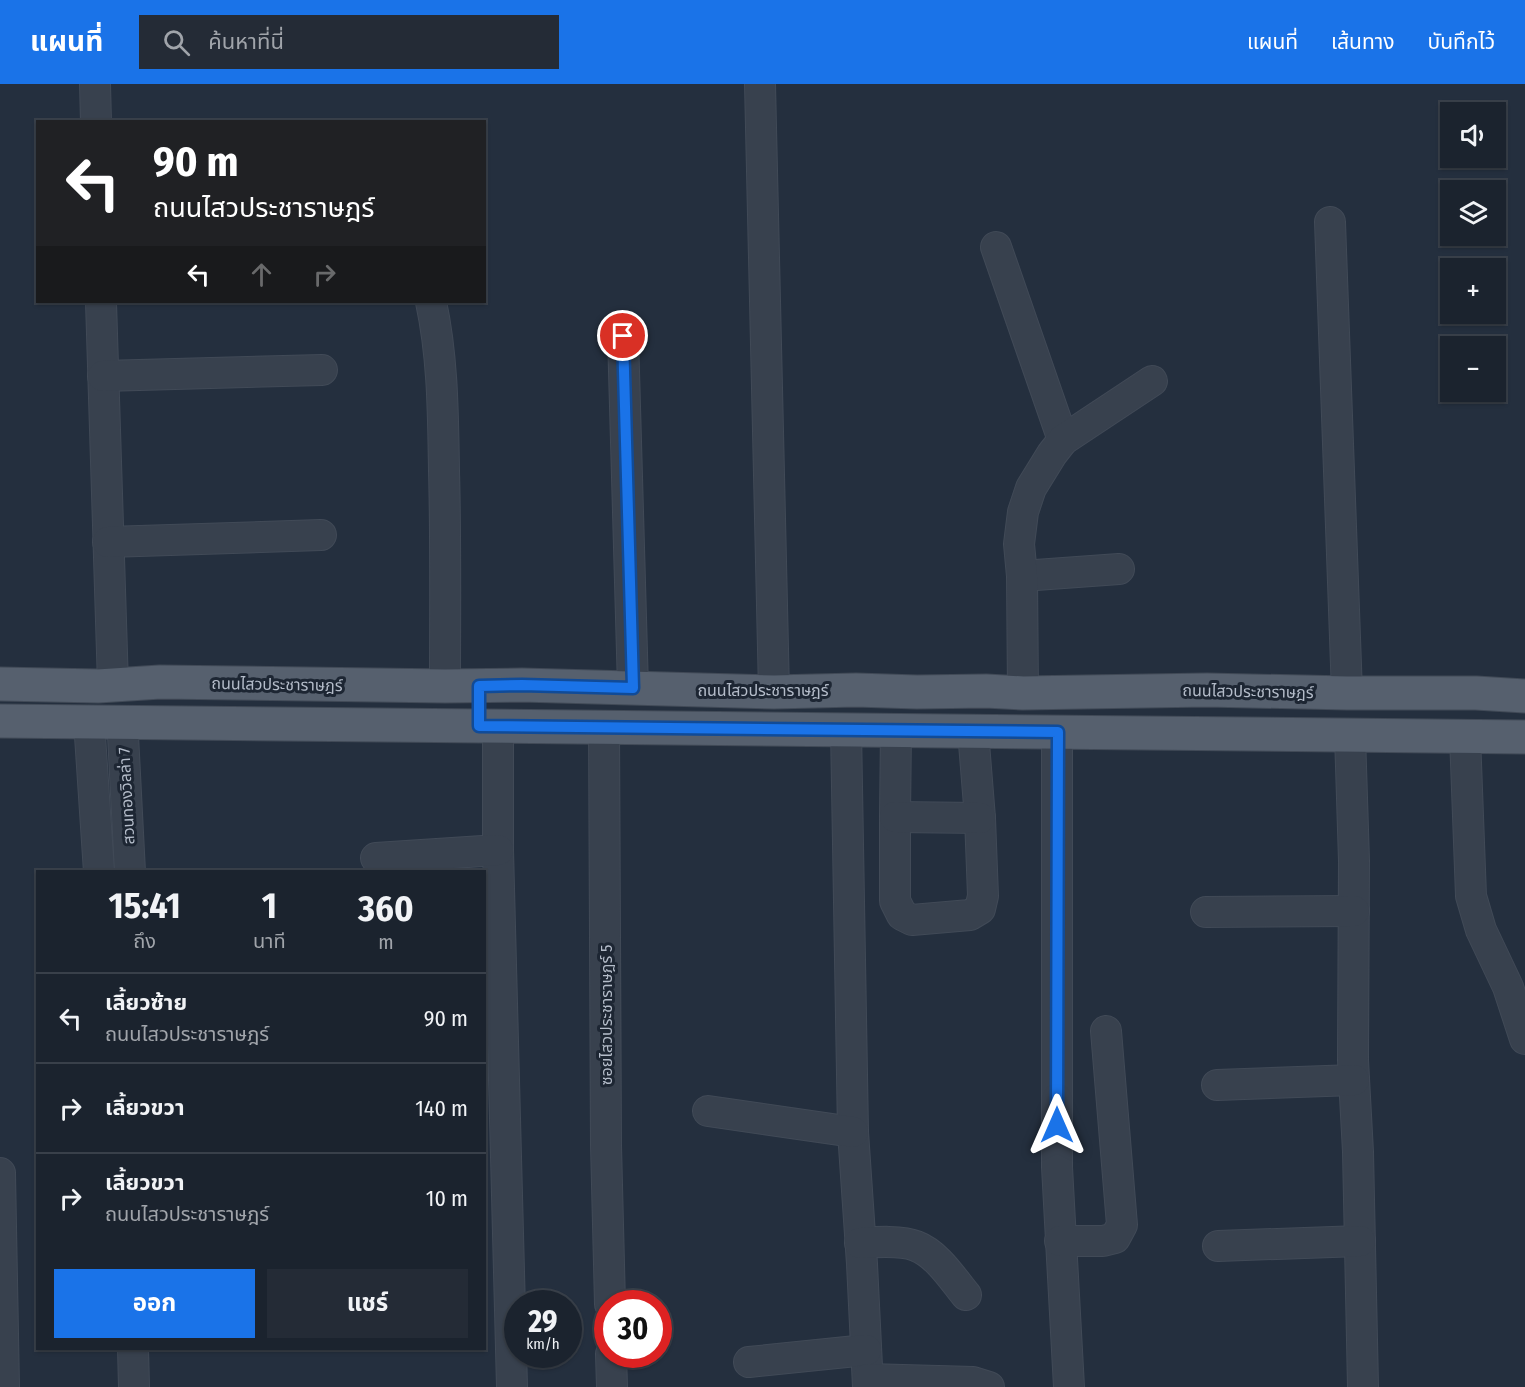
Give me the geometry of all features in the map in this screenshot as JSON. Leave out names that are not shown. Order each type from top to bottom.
[{"type":"main road","name":"ถนนไสวประชาราษฎร์","points":[[0,684],[113,685],[160,682],[522,685],[774,692],[856,690],[1023,693],[1207,690],[1476,693],[1525,696]]},
{"type":"main road","points":[[479,686],[489,726]]},
{"type":"main road","points":[[0,720],[1525,737]]},
{"type":"street","points":[[95,84],[96,120]]},
{"type":"street","points":[[760,84],[774,692]]},
{"type":"street","points":[[1330,222],[1347,693]]},
{"type":"street","points":[[996,248],[1063,440]]},
{"type":"street","points":[[101,303],[113,685]]},
{"type":"street","points":[[431,303],[438,334],[443,391],[445,686]]},
{"type":"street","points":[[623,336],[633,688]]},
{"type":"street","points":[[103,376],[322,370]]},
{"type":"street","points":[[1023,693],[1022,576],[1019,544],[1023,512],[1031,488],[1063,440],[1152,381]]},
{"type":"street","points":[[108,542],[321,535]]},
{"type":"street","points":[[1022,576],[1119,569]]},
{"type":"street","name":"สวนทองวิลล่า 7","points":[[89,721],[99,870]]},
{"type":"street","name":"สวนทองวิลล่า 7","points":[[128,722],[123,735],[130,870]]},
{"type":"street","points":[[489,726],[498,850],[493,947],[512,1387]]},
{"type":"street","name":"ซอยไสวประชาราษฎร์ 5","points":[[604,727],[606,1146],[610,1290]]},
{"type":"street","points":[[846,729],[853,1132],[868,1383],[973,1382],[989,1387]]},
{"type":"street","points":[[897,730],[895,901],[902,915],[912,920],[970,915],[980,909],[983,896],[980,818],[973,731]]},
{"type":"street","points":[[1058,732],[1057,1155],[1069,1387]]},
{"type":"street","points":[[1350,735],[1354,911],[1354,1080],[1358,1152],[1363,1387]]},
{"type":"street","points":[[1465,736],[1471,896],[1481,930],[1508,987],[1525,1039]]},
{"type":"street","points":[[895,817],[980,818]]},
{"type":"street","points":[[376,858],[498,850]]},
{"type":"street","points":[[1206,912],[1354,911]]},
{"type":"street","points":[[1060,1241],[1103,1241],[1115,1238],[1122,1225],[1107,1031]]},
{"type":"street","points":[[1217,1085],[1354,1080]]},
{"type":"street","points":[[708,1111],[853,1132]]},
{"type":"street","points":[[0,1173],[3,1374]]},
{"type":"street","points":[[860,1243],[886,1241],[916,1245],[934,1257],[966,1295]]},
{"type":"street","points":[[1218,1246],[1360,1241]]},
{"type":"street","points":[[133,1350],[134,1387]]},
{"type":"street","points":[[749,1362],[866,1350]]},
{"type":"street","points":[[611,1368],[612,1387]]},
{"type":"route","points":[[623,336],[633,688],[479,686],[479,726],[1058,732],[1057,1125]]}]
